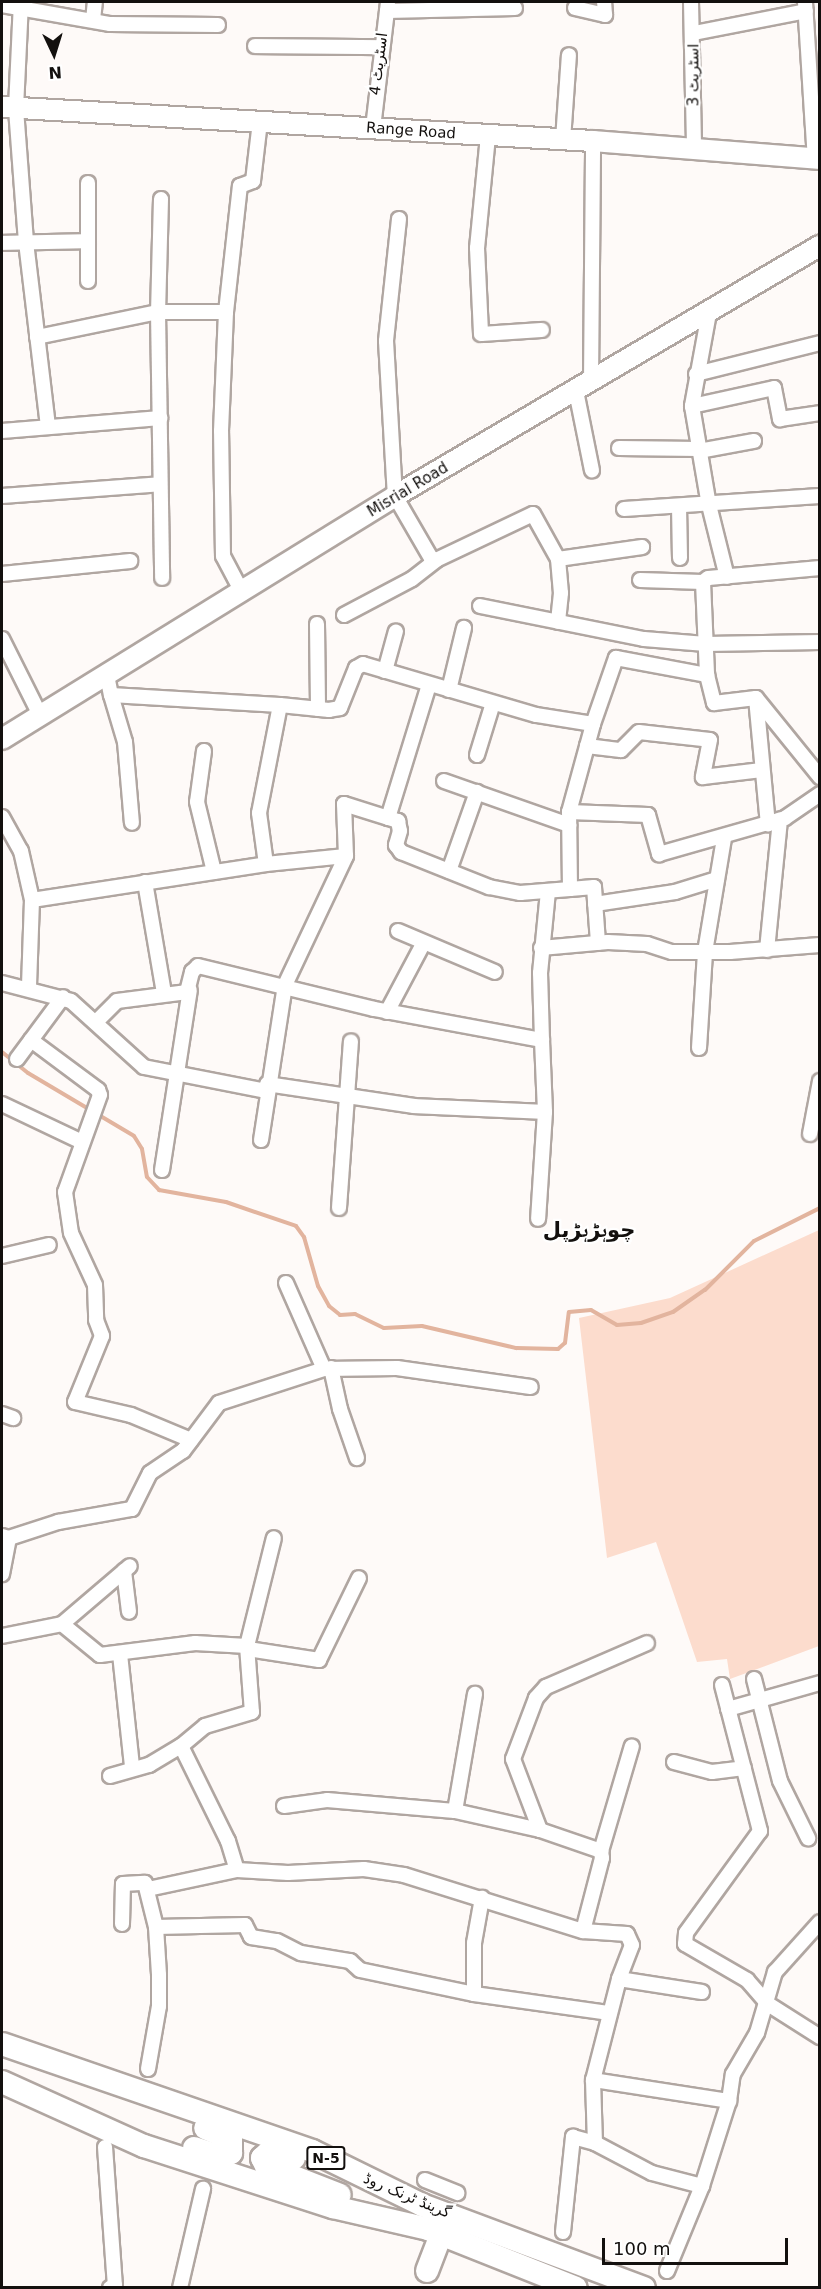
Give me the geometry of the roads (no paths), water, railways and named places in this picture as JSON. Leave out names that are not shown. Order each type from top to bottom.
[{"type":"highway","points":[[7,2084],[221,2157],[232,2149],[228,2137],[8,2047]]},
{"type":"highway","name":"گرینڈ ٹرنک روڈ","points":[[8,2047],[312,2151],[397,2194],[644,2288]]},
{"type":"highway","name":"گرینڈ ٹرنک روڈ","points":[[7,2084],[144,2146],[220,2173],[333,2207],[435,2232],[576,2288]]},
{"type":"highway","points":[[397,2194],[274,2151],[262,2156],[266,2166],[435,2232],[427,2271]]},
{"type":"main road","name":"Range Road","points":[[9,108],[593,141],[817,159]]},
{"type":"main road","name":"Misrial Road","points":[[2,740],[396,496],[584,387],[819,246]]},
{"type":"street","points":[[93,20],[95,2]]},
{"type":"street","points":[[574,8],[605,15],[604,2]]},
{"type":"street","name":"اسٹریٹ 3","points":[[691,2],[694,33],[694,149]]},
{"type":"street","points":[[21,4],[9,108],[48,428]]},
{"type":"street","points":[[2,5],[21,4],[110,24],[218,25]]},
{"type":"street","points":[[387,6],[515,8]]},
{"type":"street","name":"اسٹریٹ 4","points":[[373,128],[387,6]]},
{"type":"street","points":[[694,33],[805,6],[817,159]]},
{"type":"street","points":[[255,46],[382,47]]},
{"type":"street","points":[[563,140],[568,56]]},
{"type":"street","points":[[242,592],[223,556],[221,431],[226,312],[240,186],[253,181],[260,121]]},
{"type":"street","points":[[488,136],[477,248],[481,334],[542,330]]},
{"type":"street","points":[[592,470],[584,387],[593,141]]},
{"type":"street","points":[[88,183],[88,281]]},
{"type":"street","points":[[161,199],[158,312],[162,578]]},
{"type":"street","points":[[399,219],[386,341],[396,496],[431,558],[436,560]]},
{"type":"street","points":[[2,243],[88,241]]},
{"type":"street","points":[[37,337],[158,312],[226,312]]},
{"type":"street","points":[[709,313],[696,374],[692,406],[709,505],[727,577]]},
{"type":"street","points":[[696,374],[819,343]]},
{"type":"street","points":[[692,406],[774,388],[780,419],[819,412]]},
{"type":"street","points":[[2,431],[160,418]]},
{"type":"street","points":[[619,448],[699,450],[754,441]]},
{"type":"street","points":[[2,496],[160,484]]},
{"type":"street","points":[[624,508],[709,505],[819,496]]},
{"type":"street","points":[[679,506],[680,558]]},
{"type":"street","points":[[344,615],[412,579],[436,560],[533,514],[558,559],[561,593],[558,622]]},
{"type":"street","points":[[558,559],[642,547]]},
{"type":"street","points":[[2,574],[130,561]]},
{"type":"street","points":[[640,580],[704,582],[708,578],[819,568]]},
{"type":"street","points":[[704,582],[707,675],[714,703],[718,705],[756,699]]},
{"type":"street","points":[[480,606],[626,636],[706,644],[819,642]]},
{"type":"street","points":[[317,624],[318,709]]},
{"type":"street","points":[[449,690],[464,628]]},
{"type":"street","points":[[385,671],[396,631]]},
{"type":"street","points":[[2,639],[40,715]]},
{"type":"street","points":[[570,889],[569,819],[593,724],[616,658],[707,675]]},
{"type":"street","points":[[111,695],[318,709],[340,708],[360,665],[536,715],[593,724]]},
{"type":"street","points":[[107,675],[125,742],[132,823]]},
{"type":"street","points":[[388,818],[429,685]]},
{"type":"street","points":[[756,699],[762,770],[774,822],[767,950]]},
{"type":"street","points":[[756,699],[819,777]]},
{"type":"street","points":[[477,755],[493,703]]},
{"type":"street","points":[[266,864],[259,813],[280,705]]},
{"type":"street","points":[[587,746],[621,750],[639,732],[710,740],[703,777],[762,770]]},
{"type":"street","points":[[204,752],[197,799],[214,872]]},
{"type":"street","points":[[444,781],[569,819],[648,815],[659,854],[724,838],[774,822],[819,794]]},
{"type":"street","points":[[449,871],[477,792]]},
{"type":"street","points":[[261,1140],[267,1088],[285,985],[346,856],[344,804],[388,818],[401,825],[397,849],[489,887],[520,893],[594,887],[598,942]]},
{"type":"street","points":[[2,817],[21,851],[32,900],[29,988]]},
{"type":"street","points":[[699,1048],[705,952],[724,838]]},
{"type":"street","points":[[32,900],[266,864],[346,856]]},
{"type":"street","points":[[595,904],[675,892],[717,879]]},
{"type":"street","points":[[146,882],[164,993]]},
{"type":"street","points":[[538,1219],[545,1112],[541,948],[549,892]]},
{"type":"street","points":[[399,931],[423,944],[495,972]]},
{"type":"street","points":[[541,948],[598,942],[705,952],[767,950],[819,945]]},
{"type":"street","points":[[387,1012],[423,944]]},
{"type":"street","points":[[162,1170],[192,972],[198,966],[285,985],[387,1012],[542,1040]]},
{"type":"street","points":[[2,983],[63,998],[97,1021],[144,1067],[177,1075],[414,1106],[545,1112]]},
{"type":"street","points":[[97,1021],[117,1001],[190,990]]},
{"type":"street","points":[[17,1059],[63,998]]},
{"type":"street","points":[[31,1040],[98,1089],[94,1111],[65,1192],[70,1233],[95,1285],[96,1320],[102,1336],[75,1402],[131,1414],[191,1440]]},
{"type":"street","points":[[339,1208],[351,1041]]},
{"type":"street","points":[[810,1134],[819,1081]]},
{"type":"street","points":[[2,1104],[82,1142]]},
{"type":"street","points":[[2,1256],[49,1245]]},
{"type":"street","points":[[286,1283],[328,1369],[339,1409],[357,1458]]},
{"type":"street","points":[[2,1574],[5,1537],[58,1522],[132,1509],[150,1473],[183,1451],[219,1403],[328,1369],[398,1368],[531,1387]]},
{"type":"street","points":[[110,1776],[132,1767],[148,1765],[181,1746],[205,1726],[252,1712],[247,1647],[274,1538]]},
{"type":"street","points":[[2,1636],[62,1624],[127,1568],[129,1612]]},
{"type":"street","points":[[62,1624],[100,1655],[195,1643],[247,1647],[319,1660],[359,1578]]},
{"type":"street","points":[[540,1830],[513,1760],[536,1698],[546,1687],[647,1643]]},
{"type":"street","points":[[120,1654],[132,1767]]},
{"type":"street","points":[[754,1679],[783,1789],[808,1838]]},
{"type":"street","points":[[728,1709],[819,1683]]},
{"type":"street","points":[[722,1685],[760,1831],[684,1939],[685,1944],[747,1980],[768,2004],[819,2037]]},
{"type":"street","points":[[455,1811],[475,1694]]},
{"type":"street","points":[[181,1746],[228,1841],[237,1870]]},
{"type":"street","points":[[583,1931],[601,1851],[632,1746]]},
{"type":"street","points":[[674,1762],[712,1772],[744,1768]]},
{"type":"street","points":[[284,1806],[327,1800],[455,1811],[540,1830],[601,1851]]},
{"type":"street","points":[[148,1889],[237,1870],[288,1873],[364,1869],[404,1875],[583,1931],[630,1936],[632,1945],[619,1979],[593,2080],[595,2143]]},
{"type":"street","points":[[122,1924],[123,1884],[139,1882],[148,1889],[156,1927],[159,2006],[148,2069]]},
{"type":"street","points":[[474,1994],[474,1943],[482,1898]]},
{"type":"street","points":[[667,2271],[702,2186],[729,2101],[733,2074],[757,2033],[768,2004],[775,1972],[819,1922]]},
{"type":"street","points":[[156,1927],[245,1925],[251,1937],[277,1941],[292,1951],[351,1960],[360,1970],[474,1994],[610,2013]]},
{"type":"street","points":[[619,1979],[702,1992]]},
{"type":"street","points":[[593,2080],[729,2101]]},
{"type":"street","points":[[563,2232],[573,2137],[595,2143],[652,2173],[702,2186]]},
{"type":"street","points":[[105,2147],[113,2287]]},
{"type":"street","points":[[425,2181],[458,2193]]},
{"type":"street","points":[[180,2288],[203,2189]]},
{"type":"waterway","points":[[2,1052],[28,1073],[134,1136],[142,1149],[147,1177],[159,1190],[226,1202],[296,1226],[304,1237],[318,1286],[329,1306],[340,1315],[355,1314],[384,1328],[422,1326],[516,1348],[558,1349],[565,1343],[569,1312],[591,1310],[617,1325],[641,1323],[673,1312],[705,1290],[754,1241],[820,1208]]},
{"type":"district","name":"چوہڑہڑپل","points":[[589,1230]]}]
